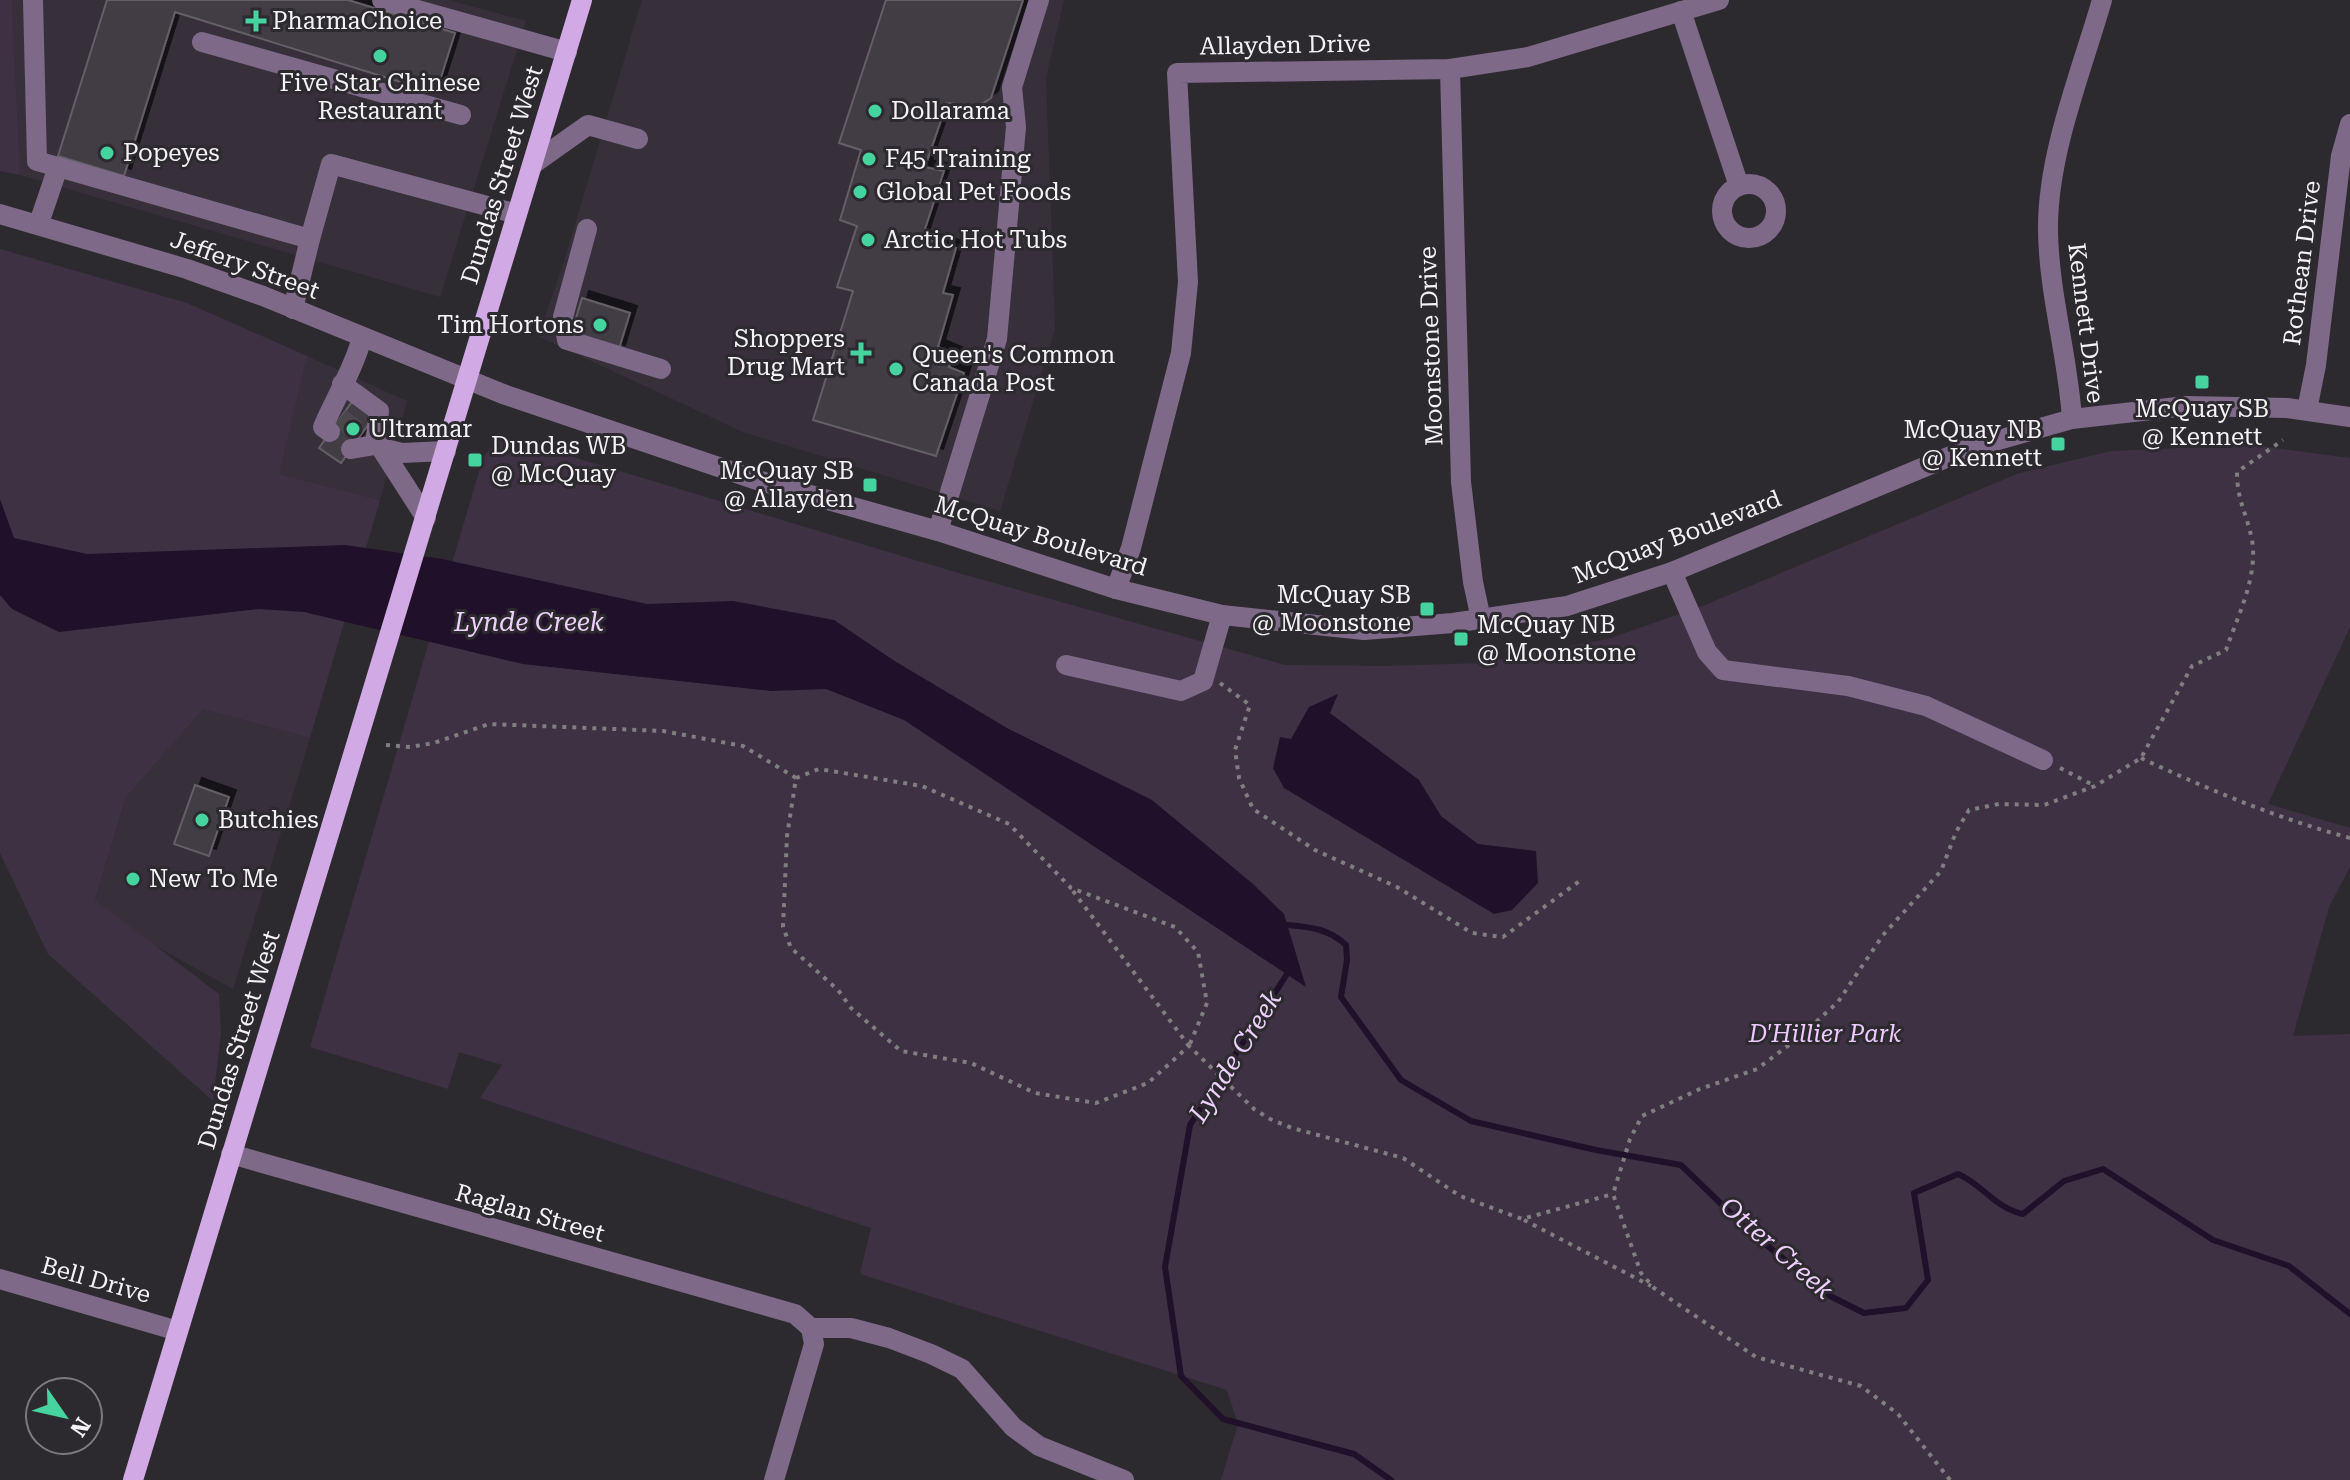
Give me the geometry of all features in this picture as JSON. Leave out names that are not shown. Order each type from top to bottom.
[{"type":"main road","name":"Dundas Street West","points":[[133,1480],[582,0]]},
{"type":"street","points":[[33,0],[37,161],[310,239]]},
{"type":"street","points":[[382,0],[567,52]]},
{"type":"street","points":[[938,531],[997,339],[1016,127],[1012,87],[1039,0]]},
{"type":"street","name":"Allayden Drive","points":[[1116,589],[1131,548],[1181,353],[1188,282],[1177,73],[1450,69],[1528,57],[1719,0]]},
{"type":"street","name":"Kennett Drive","points":[[2072,419],[2070,385],[2052,289],[2048,230],[2053,168],[2102,0]]},
{"type":"street","points":[[1681,11],[1739,186]]},
{"type":"street","points":[[202,42],[461,115]]},
{"type":"street","name":"Moonstone Drive","points":[[1450,69],[1461,482],[1473,582],[1481,619]]},
{"type":"street","name":"Rothean Drive","points":[[2307,410],[2316,365],[2341,156],[2350,124]]},
{"type":"street","points":[[533,164],[588,125],[638,139]]},
{"type":"street","points":[[293,309],[331,164],[517,214]]},
{"type":"street","points":[[39,223],[58,167]]},
{"type":"street","name":"Jeffery Street","points":[[0,214],[187,269],[467,379]]},
{"type":"street","points":[[587,229],[563,317],[567,340],[661,369]]},
{"type":"street","points":[[333,421],[342,384],[354,368],[362,338]]},
{"type":"street","name":"McQuay Boulevard","points":[[467,379],[743,475],[938,531],[1116,589],[1222,615],[1364,630],[1481,619],[1567,606],[1672,572],[1970,448],[2072,419],[2186,406],[2307,410],[2350,417]]},
{"type":"street","points":[[342,384],[379,411],[367,444]]},
{"type":"street","points":[[367,444],[402,453],[446,451]]},
{"type":"street","points":[[367,444],[426,518]]},
{"type":"street","points":[[1672,572],[1707,652],[1723,670],[1848,686],[1926,706],[2043,760]]},
{"type":"street","points":[[1066,665],[1181,691],[1203,681],[1222,615]]},
{"type":"street","name":"Raglan Street","points":[[231,1154],[795,1314],[811,1328]]},
{"type":"street","name":"Bell Drive","points":[[0,1279],[178,1331]]},
{"type":"street","points":[[774,1480],[814,1344],[811,1328],[851,1328],[889,1338],[962,1369],[1013,1427],[1039,1446],[1124,1480]]},
{"type":"path","points":[[1654,1288],[1641,1273],[1613,1194],[1630,1139],[1642,1116],[1700,1089],[1757,1069],[1838,1002],[1883,935],[1941,871],[1956,832],[1969,810],[1999,804],[2044,805],[2095,786],[2141,758],[2192,666],[2226,650],[2252,576],[2252,541],[2237,494],[2237,472],[2283,440]]},
{"type":"path","points":[[1205,672],[1250,705],[1235,750],[1239,778],[1253,809],[1315,850],[1397,887],[1472,933],[1503,937],[1581,880]]},
{"type":"path","points":[[386,745],[410,747],[434,743],[489,724],[663,731],[743,746],[796,778]]},
{"type":"path","points":[[2141,758],[2224,796],[2305,826],[2350,838]]},
{"type":"path","points":[[2043,760],[2095,786]]},
{"type":"path","points":[[796,778],[819,769],[922,786],[1009,824],[1071,888],[1189,1046],[1254,1109],[1292,1128],[1403,1158],[1460,1196],[1522,1219],[1654,1288],[1756,1357],[1861,1386],[1898,1414],[1950,1480]]},
{"type":"path","points":[[796,778],[787,836],[783,927],[791,948],[838,990],[851,1008],[901,1051],[971,1063],[1035,1093],[1096,1103],[1148,1083],[1189,1046],[1207,1003],[1198,952],[1175,927],[1071,888]]},
{"type":"path","points":[[1522,1219],[1613,1194]]},
{"type":"shaded area","points":[[12,0],[449,0],[526,21],[440,297],[20,175]]},
{"type":"shaded area","points":[[642,0],[1064,0],[1046,78],[1055,329],[1000,511],[743,432],[538,336],[563,265]]},
{"type":"shaded area","points":[[307,356],[407,401],[380,500],[278,474]]},
{"type":"shaded area","points":[[156,696],[310,738],[233,989],[92,911]]},
{"type":"green space","points":[[0,0],[12,0],[20,175],[0,171]]},
{"type":"green space","points":[[0,249],[187,303],[307,356],[279,474],[380,500],[310,738],[203,709],[126,797],[95,900],[219,994],[221,1032],[213,1101],[48,954],[0,853]]},
{"type":"green space","name":"D'Hillier Park","points":[[500,435],[955,572],[1285,665],[1481,663],[1608,639],[1705,605],[2017,474],[2111,451],[2252,445],[2350,458],[2350,627],[2268,804],[2350,828],[2350,867],[2329,907],[2293,1036],[2350,1034],[2350,1480],[1221,1480],[1238,1424],[1227,1390],[860,1274],[871,1228],[480,1098],[502,1065],[459,1052],[448,1089],[310,1047],[483,458]]},
{"type":"water","name":"Lynde Creek","points":[[0,499],[14,538],[87,554],[345,545],[442,559],[647,604],[733,601],[834,620],[893,660],[1007,728],[1152,800],[1253,884],[1284,914],[1306,987],[904,720],[826,689],[771,691],[523,664],[304,612],[259,609],[59,632],[12,609],[0,595]]},
{"type":"water","points":[[1338,694],[1330,713],[1419,780],[1441,816],[1478,844],[1536,851],[1538,883],[1512,910],[1494,914],[1284,788],[1273,768],[1280,737],[1291,739],[1309,707]]},
{"type":"building","points":[[107,0],[348,0],[455,33],[436,93],[175,12],[124,176],[58,156]]},
{"type":"building","points":[[886,0],[1023,0],[991,98],[970,112],[958,104],[947,103],[925,167],[944,171],[922,238],[956,248],[943,293],[953,295],[938,347],[955,354],[949,367],[964,373],[936,456],[813,420],[853,291],[837,287],[857,226],[840,220],[861,150],[839,143]]},
{"type":"building","name":"Tim Hortons","points":[[582,298],[630,313],[618,352],[570,338]]},
{"type":"building","points":[[354,399],[375,415],[341,463],[319,448]]},
{"type":"building","name":"Butchies","points":[[195,785],[229,797],[209,856],[174,844]]},
{"type":"waterway","name":"Otter Creek","points":[[1288,925],[1319,930],[1333,935],[1346,945],[1347,960],[1341,997],[1401,1080],[1471,1121],[1596,1150],[1681,1165],[1749,1231],[1830,1296],[1864,1313],[1906,1308],[1928,1280],[1914,1193],[1958,1174],[2004,1207],[2023,1214],[2064,1181],[2103,1169],[2213,1240],[2289,1266],[2350,1314]]},
{"type":"waterway","name":"Lynde Creek","points":[[1287,974],[1190,1125],[1165,1267],[1181,1376],[1223,1419],[1354,1454],[1391,1480]]},
{"type":"tunnel","points":[[340,418],[361,434]]},
{"type":"place","name":"PharmaChoice","points":[[256,21]]},
{"type":"place","name":"Five Star Chinese Restaurant","points":[[380,56]]},
{"type":"place","name":"Dollarama","points":[[875,111]]},
{"type":"place","name":"Popeyes","points":[[107,153]]},
{"type":"place","name":"F45 Training","points":[[869,159]]},
{"type":"place","name":"Global Pet Foods","points":[[860,192]]},
{"type":"place","name":"Arctic Hot Tubs","points":[[868,240]]},
{"type":"place","name":"Tim Hortons","points":[[600,325]]},
{"type":"place","name":"Shoppers Drug Mart","points":[[861,353]]},
{"type":"place","name":"Queen's Common Canada Post","points":[[896,369]]},
{"type":"place","name":"McQuay SB @ Kennett","points":[[2202,382]]},
{"type":"place","name":"Ultramar","points":[[353,429]]},
{"type":"place","name":"McQuay NB @ Kennett","points":[[2058,444]]},
{"type":"place","name":"Dundas WB @ McQuay","points":[[475,460]]},
{"type":"place","name":"McQuay SB @ Allayden","points":[[870,485]]},
{"type":"place","name":"McQuay SB @ Moonstone","points":[[1427,609]]},
{"type":"place","name":"McQuay NB @ Moonstone","points":[[1461,639]]},
{"type":"place","name":"Butchies","points":[[202,820]]},
{"type":"place","name":"New To Me","points":[[133,879]]}]
